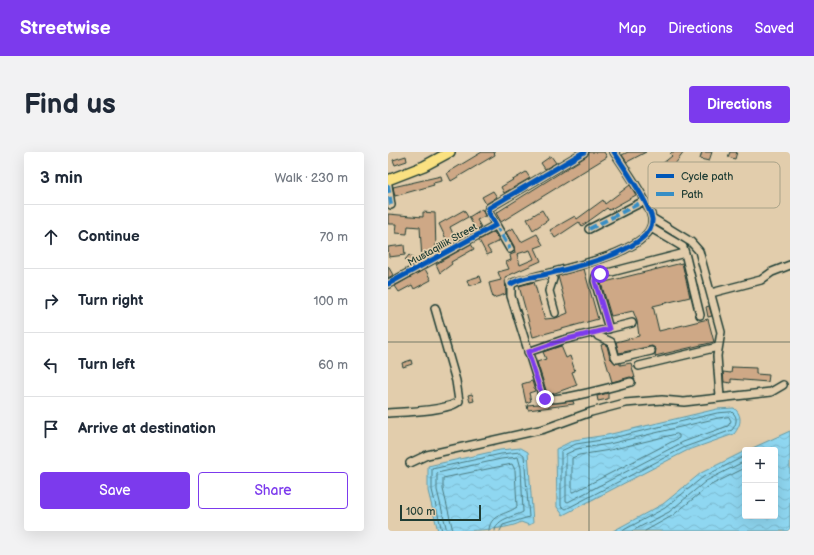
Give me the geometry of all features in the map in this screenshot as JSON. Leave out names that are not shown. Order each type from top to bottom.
[{"type":"main road","points":[[388,180],[424,166],[450,152]]},
{"type":"street","points":[[510,249],[488,211],[489,208],[584,152]]},
{"type":"street","points":[[614,152],[644,201],[652,218],[695,245],[701,257],[721,332],[717,356],[720,398]]},
{"type":"street","points":[[388,185],[391,205]]},
{"type":"street","points":[[589,229],[644,201]]},
{"type":"street","points":[[631,382],[581,394],[545,399],[542,395],[511,296],[511,284],[598,259],[630,247],[642,239],[650,228],[652,218]]},
{"type":"street","name":"Mustaqillik Street","points":[[388,284],[496,225]]},
{"type":"street","points":[[650,228],[683,247],[700,315]]},
{"type":"street","points":[[609,329],[595,281],[596,276],[685,253]]},
{"type":"street","points":[[711,293],[761,280],[772,272],[790,265]]},
{"type":"street","points":[[552,273],[553,279],[549,291],[555,313]]},
{"type":"street","points":[[388,413],[423,411],[453,405],[459,401],[456,381],[435,308]]},
{"type":"street","points":[[528,352],[563,340],[632,323]]},
{"type":"street","points":[[596,332],[598,336],[611,342],[614,356],[617,359],[651,351]]},
{"type":"street","points":[[639,366],[718,347]]},
{"type":"street","points":[[410,463],[427,455],[544,429],[591,412],[625,403],[662,400],[684,402],[720,398],[771,392],[783,385]]},
{"type":"water","points":[[734,408],[739,414],[740,421],[734,434],[686,451],[563,515],[557,507],[556,449],[574,440],[607,435],[717,409]]},
{"type":"water","points":[[790,431],[790,531],[613,531],[663,504],[701,473],[742,452],[742,519],[778,519],[778,447],[755,447]]},
{"type":"water","points":[[521,448],[528,452],[533,523],[529,525],[521,522],[494,529],[438,531],[428,491],[428,466],[500,450]]},
{"type":"building","points":[[482,152],[494,152],[495,155],[451,181],[447,173]]},
{"type":"building","points":[[589,152],[604,152],[607,157],[501,222],[496,213],[587,156]]},
{"type":"building","points":[[628,152],[646,152],[627,162],[622,155]]},
{"type":"building","points":[[672,152],[684,152],[676,162],[664,162],[672,156],[670,154]]},
{"type":"building","points":[[702,152],[712,152],[709,161],[700,159]]},
{"type":"building","points":[[730,152],[737,152],[735,159],[728,157]]},
{"type":"building","points":[[406,156],[407,161],[395,165],[393,160]]},
{"type":"building","points":[[551,156],[556,163],[545,169],[541,163]]},
{"type":"building","points":[[526,172],[530,178],[504,193],[501,187]]},
{"type":"building","points":[[441,176],[442,181],[433,183],[434,185],[395,196],[393,187]]},
{"type":"building","points":[[630,185],[636,195],[609,210],[607,208],[582,226],[579,222],[555,238],[550,230],[575,216],[577,219],[603,200],[605,204]]},
{"type":"building","points":[[493,191],[497,197],[486,204],[482,197]]},
{"type":"building","points":[[482,209],[485,216],[477,220],[481,227],[476,230],[469,217]]},
{"type":"building","points":[[464,210],[468,217],[450,227],[456,241],[449,245],[439,224]]},
{"type":"building","points":[[542,210],[548,220],[533,230],[527,219]]},
{"type":"building","points":[[423,212],[435,213],[436,252],[422,260],[420,227],[408,226],[407,234],[396,233],[397,224],[388,224],[388,214],[423,217]]},
{"type":"building","points":[[513,228],[521,242],[537,234],[543,245],[535,248],[541,261],[505,277],[506,294],[493,298],[489,283],[501,280],[498,272],[509,269],[506,262],[511,260],[510,255],[515,253],[514,246],[506,232]],"holes":[[[530,250],[534,259],[520,265],[517,254]]]},
{"type":"building","points":[[494,232],[499,241],[487,247],[491,253],[487,255],[479,240]]},
{"type":"building","points":[[471,244],[474,249],[451,262],[452,264],[440,273],[436,264]]},
{"type":"building","points":[[404,245],[405,255],[389,257],[388,247]]},
{"type":"building","points":[[409,255],[417,262],[411,266],[405,260]]},
{"type":"building","points":[[682,263],[690,297],[653,306],[659,331],[708,319],[714,342],[655,356],[656,349],[652,346],[619,353],[616,342],[639,336],[637,321],[633,311],[611,316],[601,283]]},
{"type":"building","points":[[388,266],[393,275],[388,278]]},
{"type":"building","points":[[425,269],[431,280],[414,289],[412,285],[399,292],[395,286]]},
{"type":"building","points":[[584,269],[598,319],[533,337],[519,286],[534,282],[545,319],[556,318],[568,313],[558,276]]},
{"type":"building","points":[[480,276],[482,282],[469,286],[467,280]]},
{"type":"building","points":[[709,306],[712,316],[708,317],[706,307]]},
{"type":"building","points":[[604,344],[607,346],[610,358],[615,363],[620,363],[620,365],[631,363],[635,378],[630,377],[612,382],[601,345]]},
{"type":"building","points":[[561,346],[566,358],[570,356],[575,371],[572,372],[577,385],[552,394],[547,393],[537,362],[546,359],[543,352]]},
{"type":"building","points":[[411,360],[412,364],[403,367],[402,363]]},
{"type":"building","points":[[732,367],[756,368],[756,374],[769,375],[768,382],[731,379],[731,383],[724,382],[723,372],[731,373]]},
{"type":"building","points":[[532,381],[535,391],[529,393],[531,401],[526,403],[522,384]]},
{"type":"building","points":[[608,393],[608,399],[598,401],[597,396]]},
{"type":"building","points":[[472,394],[474,401],[470,402],[468,395]]},
{"type":"building","points":[[573,401],[574,404],[528,410],[527,405]]},
{"type":"marked path","points":[[388,185],[391,205]]},
{"type":"marked path","points":[[589,229],[644,201]]},
{"type":"marked path","points":[[496,225],[510,249]]},
{"type":"cycle path","points":[[388,284],[496,225],[488,211],[489,208],[584,152]]},
{"type":"cycle path","points":[[511,284],[522,279],[571,268],[608,257],[640,240],[649,230],[652,219],[650,212],[636,185],[614,152]]},
{"type":"route","points":[[545,399],[543,398],[528,352],[563,340],[609,329],[595,281],[596,276],[600,274]]}]
